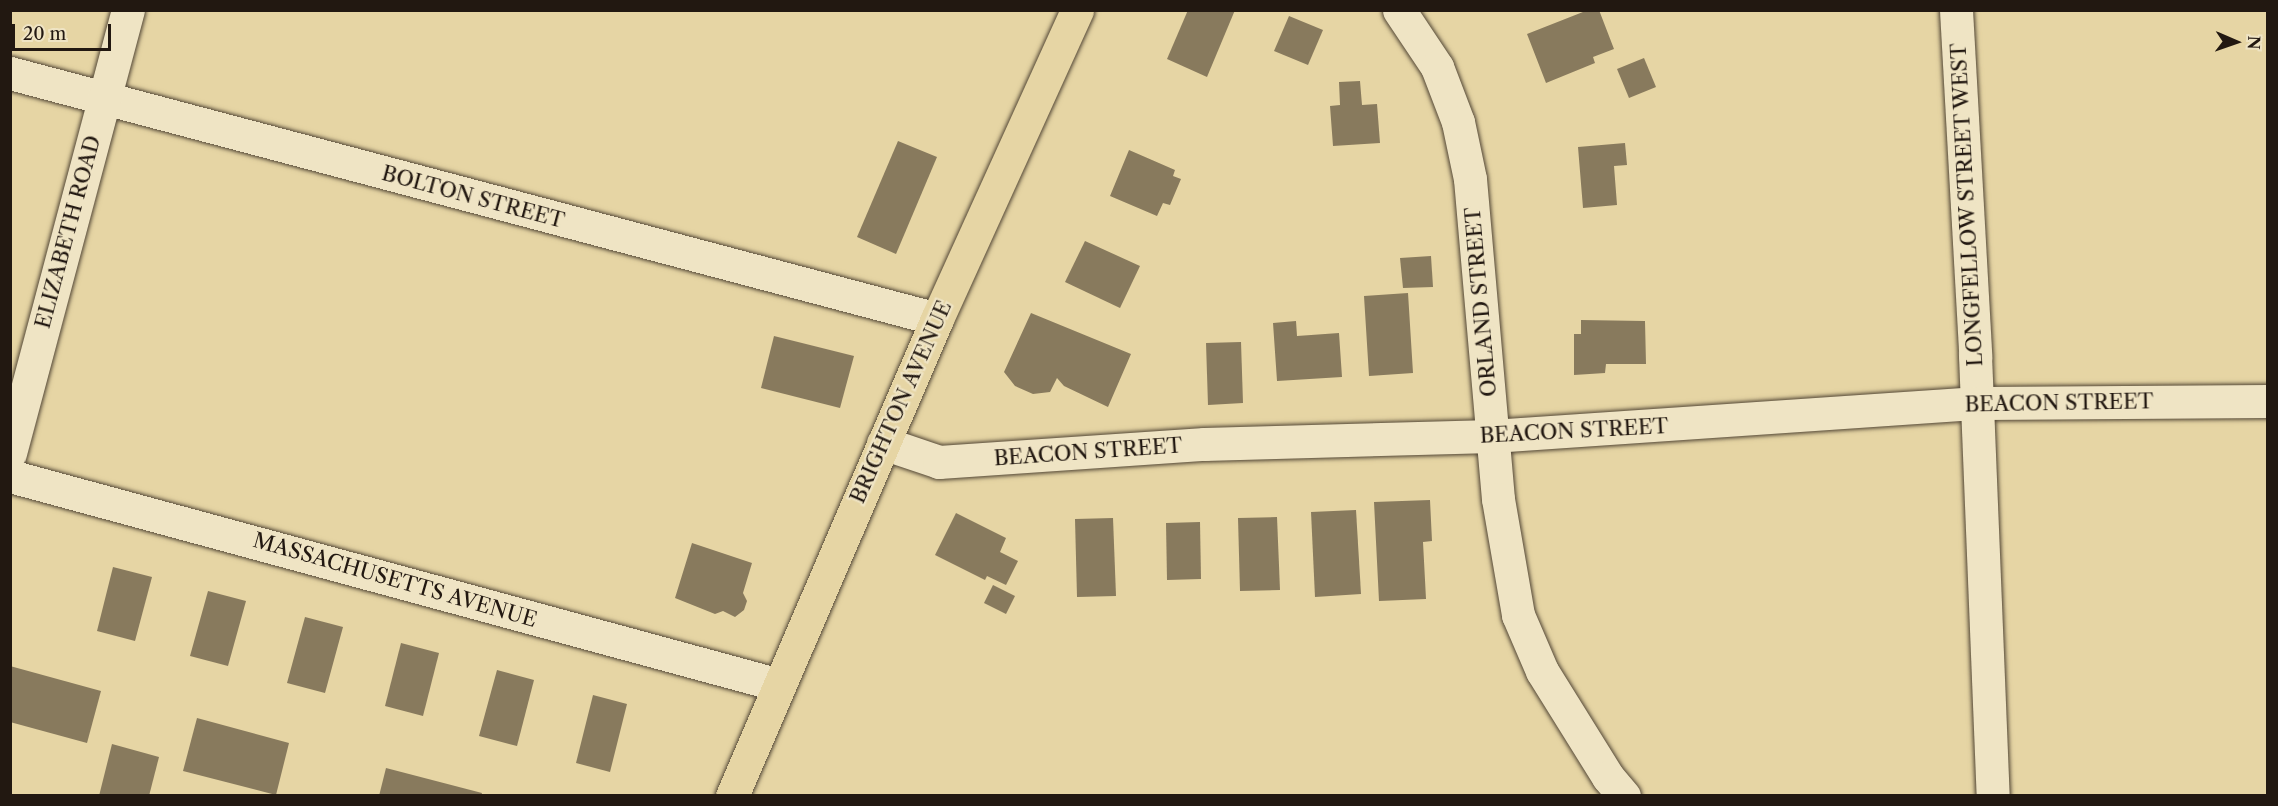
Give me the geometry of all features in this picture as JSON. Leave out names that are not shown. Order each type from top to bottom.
[{"type":"main road","name":"BRIGHTON AVENUE","points":[[732,795],[937,320],[1077,10]]},
{"type":"street","name":"ELIZABETH ROAD","points":[[10,453],[56,271],[128,10]]},
{"type":"street","name":"ORLAND STREET","points":[[1399,10],[1437,67],[1458,122],[1477,236],[1492,436],[1506,557],[1518,615],[1542,671],[1608,777],[1624,795]]},
{"type":"street","name":"LONGFELLOW STREET WEST","points":[[1956,10],[1978,403],[1993,795]]},
{"type":"street","name":"BOLTON STREET","points":[[10,73],[937,320]]},
{"type":"street","name":"BEACON STREET","points":[[883,443],[939,462],[1204,444],[1492,436],[1978,403],[2268,401]]},
{"type":"street","name":"MASSACHUSETTS AVENUE","points":[[10,476],[779,685]]},
{"type":"building","points":[[1188,10],[1235,10],[1207,77],[1167,59]]},
{"type":"building","points":[[1588,10],[1599,10],[1614,49],[1593,57],[1595,63],[1546,83],[1527,34]]},
{"type":"building","points":[[1289,16],[1323,30],[1308,65],[1274,51]]},
{"type":"building","points":[[1644,58],[1656,87],[1629,98],[1617,69]]},
{"type":"building","points":[[1360,81],[1362,105],[1377,104],[1380,143],[1333,146],[1330,106],[1340,105],[1339,82]]},
{"type":"building","points":[[898,141],[937,157],[896,254],[857,237]]},
{"type":"building","points":[[1625,143],[1627,165],[1614,166],[1617,205],[1583,208],[1578,147]]},
{"type":"building","points":[[1129,150],[1175,170],[1173,176],[1181,179],[1170,205],[1163,203],[1157,216],[1110,196]]},
{"type":"building","points":[[1085,241],[1140,266],[1120,308],[1065,282]]},
{"type":"building","points":[[1431,256],[1433,287],[1403,288],[1400,258]]},
{"type":"building","points":[[1408,293],[1413,373],[1369,376],[1364,296]]},
{"type":"building","points":[[1031,313],[1131,354],[1108,407],[1064,386],[1057,378],[1050,392],[1033,394],[1015,386],[1004,372]]},
{"type":"building","points":[[1581,320],[1645,321],[1646,364],[1606,364],[1605,373],[1574,375],[1574,334],[1581,334]]},
{"type":"building","points":[[1296,321],[1297,336],[1339,333],[1342,377],[1277,381],[1273,323]]},
{"type":"building","points":[[774,336],[854,356],[840,408],[761,388]]},
{"type":"building","points":[[1241,342],[1243,403],[1208,405],[1206,343]]},
{"type":"building","points":[[1430,500],[1432,541],[1423,542],[1426,599],[1379,601],[1374,502]]},
{"type":"building","points":[[1356,510],[1361,594],[1315,597],[1311,512]]},
{"type":"building","points":[[956,513],[1006,538],[1000,552],[1018,561],[1006,585],[987,576],[985,580],[935,555]]},
{"type":"building","points":[[1277,517],[1280,590],[1240,591],[1238,518]]},
{"type":"building","points":[[1113,518],[1116,596],[1077,597],[1075,519]]},
{"type":"building","points":[[1200,522],[1201,579],[1167,580],[1166,523]]},
{"type":"building","points":[[692,543],[752,563],[743,593],[747,601],[744,610],[735,617],[723,611],[715,614],[675,598]]},
{"type":"building","points":[[113,567],[152,577],[135,641],[97,631]]},
{"type":"building","points":[[993,585],[1015,596],[1006,614],[984,603]]},
{"type":"building","points":[[208,591],[246,601],[228,666],[190,656]]},
{"type":"building","points":[[305,617],[343,627],[325,693],[287,683]]},
{"type":"building","points":[[401,643],[439,653],[423,716],[385,706]]},
{"type":"building","points":[[10,666],[101,691],[87,743],[10,722]]},
{"type":"building","points":[[497,670],[534,680],[517,746],[479,736]]},
{"type":"building","points":[[593,695],[627,704],[610,772],[576,763]]},
{"type":"building","points":[[197,718],[289,743],[276,795],[183,771]]},
{"type":"building","points":[[112,744],[159,757],[149,796],[99,796]]},
{"type":"building","points":[[386,768],[482,793],[481,796],[379,796]]}]
